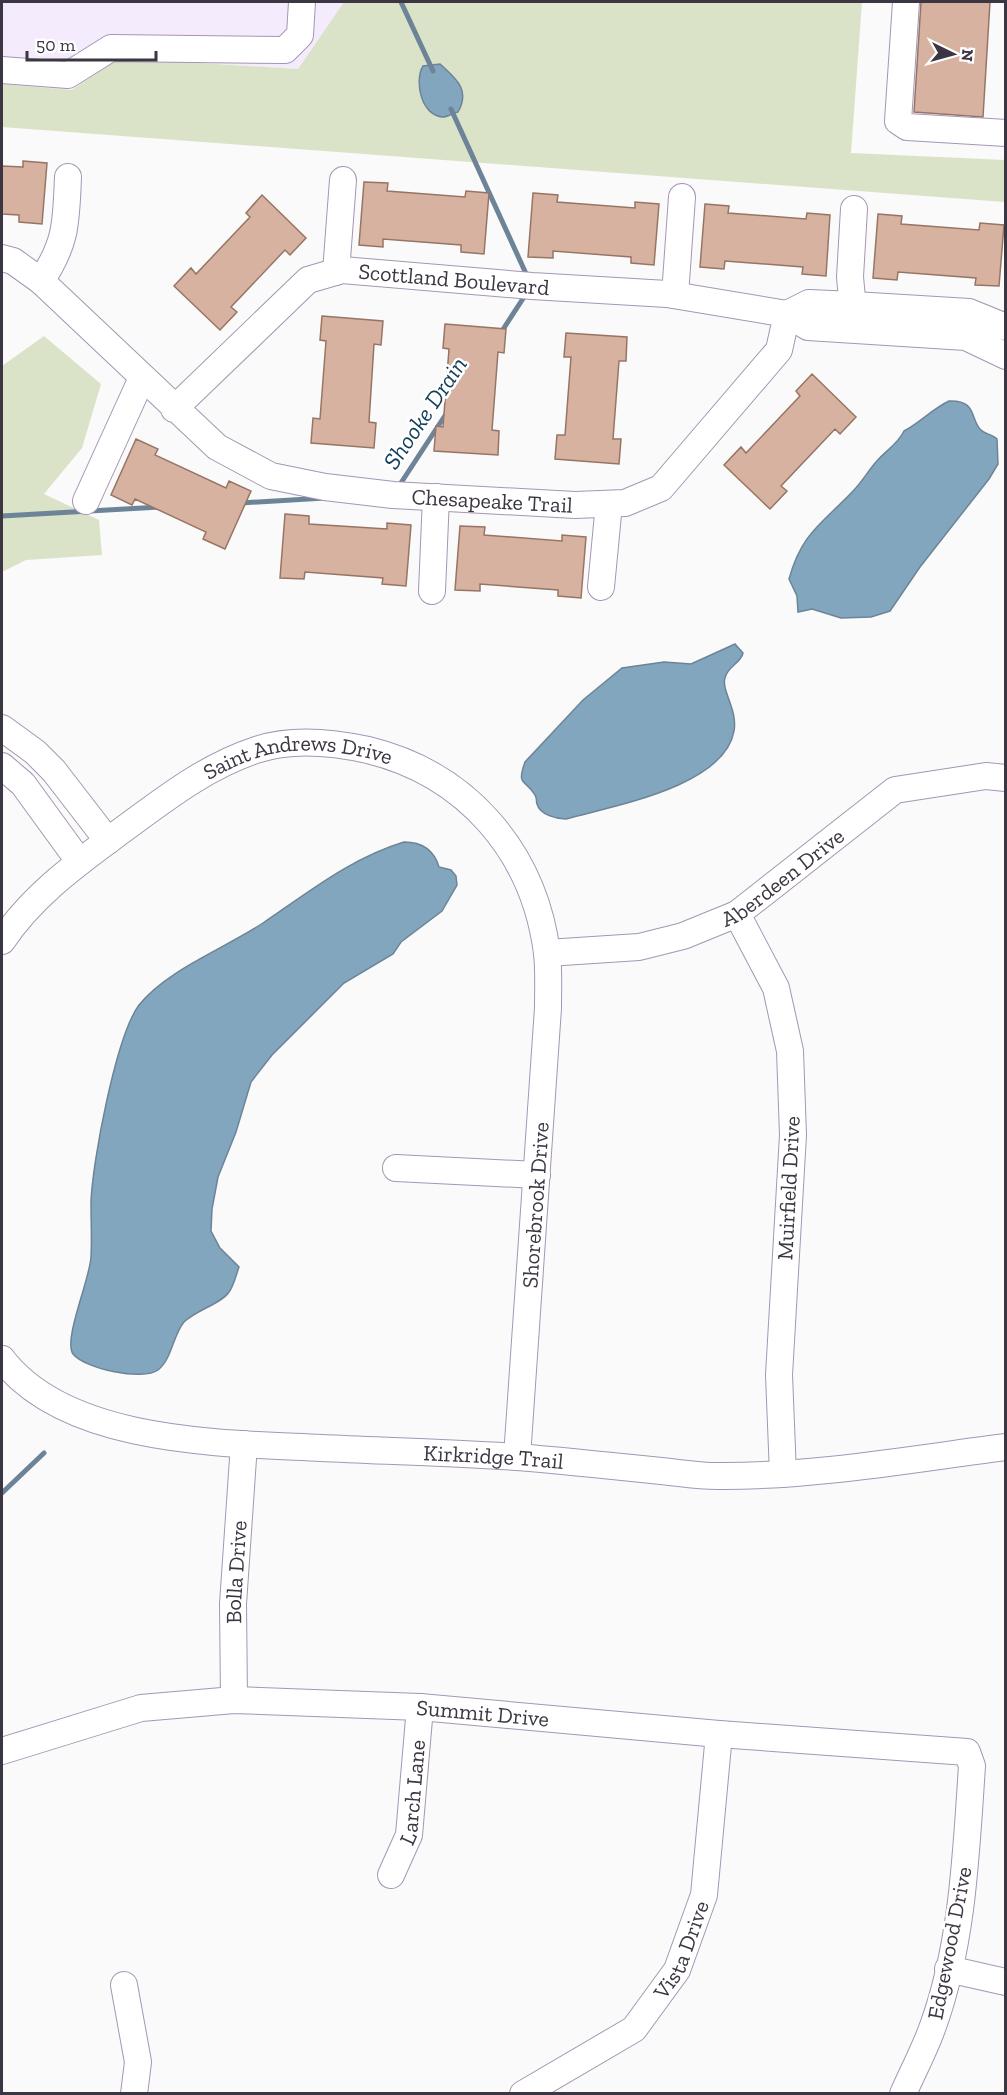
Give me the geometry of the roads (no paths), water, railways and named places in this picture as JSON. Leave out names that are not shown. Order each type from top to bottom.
[{"type":"street","points":[[2,70],[68,75],[111,48],[285,50],[300,34],[302,2]]},
{"type":"street","points":[[906,2],[898,121],[907,128],[1005,133]]},
{"type":"street","points":[[41,281],[56,259],[65,236],[68,177]]},
{"type":"street","points":[[336,272],[343,180]]},
{"type":"street","points":[[675,296],[682,197]]},
{"type":"street","points":[[854,209],[850,277],[854,317]]},
{"type":"street","name":"Chesapeake Trail","points":[[2,258],[13,261],[41,281],[174,409],[217,447],[271,476],[325,487],[436,497],[575,505],[609,504],[625,503],[661,488],[779,350],[787,314]]},
{"type":"street","name":"Scottland Boulevard","points":[[174,409],[308,280],[342,270],[675,296],[787,314]]},
{"type":"street","points":[[787,314],[809,303],[854,317],[969,312],[1002,334]]},
{"type":"street","points":[[86,501],[142,378]]},
{"type":"street","points":[[432,591],[436,497]]},
{"type":"street","points":[[602,587],[609,504]]},
{"type":"street","points":[[2,728],[35,752],[54,771],[108,841]]},
{"type":"street","name":"Saint Andrews Drive","points":[[2,941],[16,920],[38,896],[80,861],[192,779],[256,749],[310,743],[344,745],[395,757],[448,784],[476,806],[500,833],[531,888],[547,953]]},
{"type":"street","points":[[2,766],[23,784],[80,861]]},
{"type":"street","name":"Aberdeen Drive","points":[[547,953],[639,947],[683,936],[737,914],[895,790],[986,776],[1005,777]]},
{"type":"street","name":"Muirfield Drive","points":[[737,914],[776,988],[790,1051],[793,1135],[780,1375],[783,1474]]},
{"type":"street","name":"Shorebrook Drive","points":[[517,1457],[548,1008],[547,953]]},
{"type":"street","points":[[396,1168],[537,1175]]},
{"type":"street","name":"Kirkridge Trail","points":[[2,1359],[10,1371],[41,1395],[71,1411],[120,1427],[160,1435],[244,1444],[517,1457],[720,1477],[783,1474],[1005,1447]]},
{"type":"street","name":"Bolla Drive","points":[[234,1701],[233,1604],[244,1444]]},
{"type":"street","name":"Summit Drive","points":[[2,1750],[141,1708],[234,1701],[420,1707],[719,1734],[967,1752]]},
{"type":"street","name":"Larch Lane","points":[[391,1875],[409,1835],[420,1707]]},
{"type":"street","name":"Vista Drive","points":[[523,2094],[634,2029],[677,1970],[704,1895],[719,1734]]},
{"type":"street","name":"Edgewood Drive","points":[[903,2094],[933,2026],[948,1969],[964,1884],[972,1766],[967,1752]]},
{"type":"street","points":[[948,1969],[1005,1982]]},
{"type":"street","points":[[124,1986],[138,2062],[134,2094]]},
{"type":"water","points":[[440,64],[456,79],[463,97],[458,112],[444,117],[436,115],[425,105],[419,80],[423,66]]},
{"type":"water","points":[[949,401],[964,403],[971,410],[980,429],[997,439],[998,464],[989,479],[920,567],[890,611],[871,617],[841,618],[812,609],[798,612],[797,596],[789,579],[794,563],[807,539],[856,488],[904,431]]},
{"type":"water","points":[[735,644],[743,653],[740,660],[726,674],[724,683],[734,716],[734,731],[726,750],[710,767],[689,780],[664,791],[566,819],[549,816],[539,808],[535,795],[522,779],[525,762],[583,700],[622,668],[664,662],[691,664]]},
{"type":"water","points":[[404,842],[427,848],[439,867],[451,870],[456,876],[457,885],[442,911],[401,942],[393,954],[344,983],[272,1055],[251,1082],[236,1132],[218,1177],[212,1209],[211,1231],[220,1248],[239,1267],[231,1289],[220,1300],[184,1322],[166,1360],[158,1370],[151,1373],[128,1374],[101,1369],[79,1359],[73,1354],[71,1336],[90,1267],[92,1184],[96,1160],[114,1071],[130,1021],[139,1005],[151,992],[181,970],[263,923],[348,866]]},
{"type":"waterway","name":"Shooke Drain","points":[[401,2],[433,71]]},
{"type":"waterway","name":"Shooke Drain","points":[[451,109],[528,278]]},
{"type":"waterway","name":"Shooke Drain","points":[[500,334],[526,294]]},
{"type":"waterway","name":"Shooke Drain","points":[[397,489],[446,414]]},
{"type":"waterway","name":"Shooke Drain","points":[[241,503],[325,498]]},
{"type":"waterway","name":"Shooke Drain","points":[[2,516],[160,507]]},
{"type":"waterway","points":[[2,1493],[44,1453]]}]
